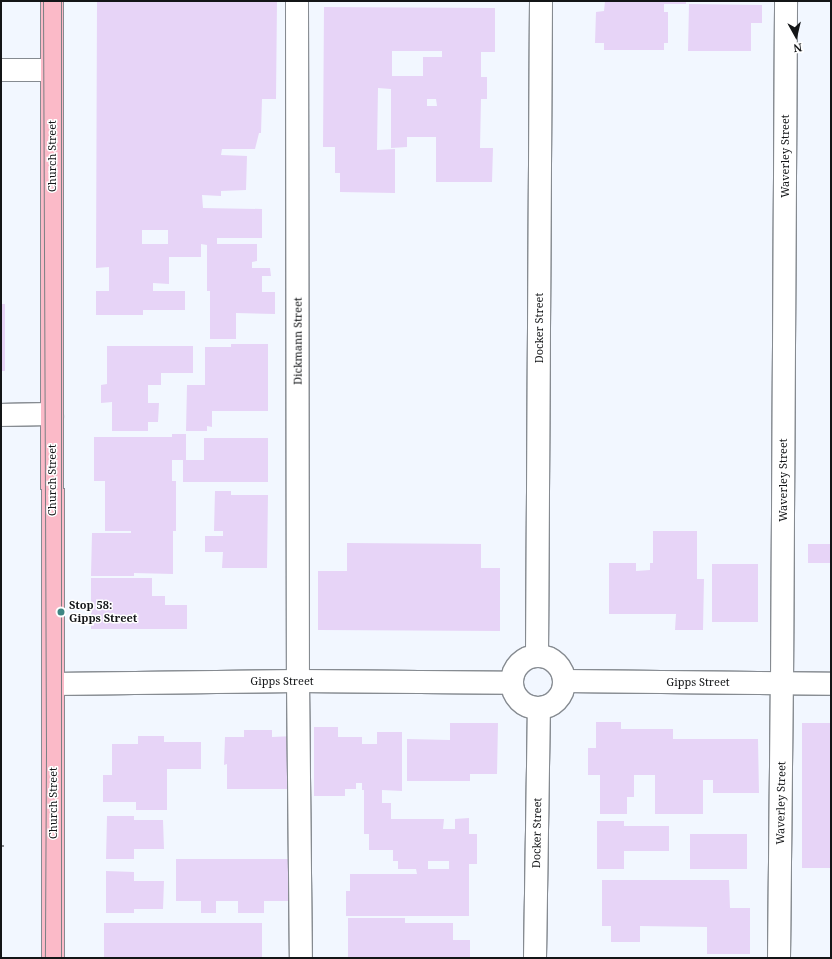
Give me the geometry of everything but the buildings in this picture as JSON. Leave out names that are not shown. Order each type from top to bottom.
[{"type":"main road","name":"Church Street","points":[[52,1],[53,958]]},
{"type":"street","name":"Dickmann Street","points":[[297,1],[298,681],[301,958]]},
{"type":"street","name":"Docker Street","points":[[537,656],[541,1]]},
{"type":"street","name":"Waverley Street","points":[[779,958],[786,1]]},
{"type":"street","points":[[1,70],[52,70]]},
{"type":"street","points":[[1,415],[52,414]]},
{"type":"street","points":[[537,656],[552,660],[563,673],[564,681],[560,697],[554,703],[539,708],[523,704],[517,698],[512,683],[512,675],[522,662],[537,656]]},
{"type":"street","name":"Gipps Street","points":[[52,684],[298,681],[512,683]]},
{"type":"street","name":"Gipps Street","points":[[564,681],[831,684]]},
{"type":"street","name":"Docker Street","points":[[535,958],[539,708]]},
{"type":"tram line","points":[[43,1],[46,750],[45,958]]},
{"type":"tram line","points":[[61,1],[61,958]]},
{"type":"place","name":"Stop 58: Gipps Street","points":[[61,612]]}]
